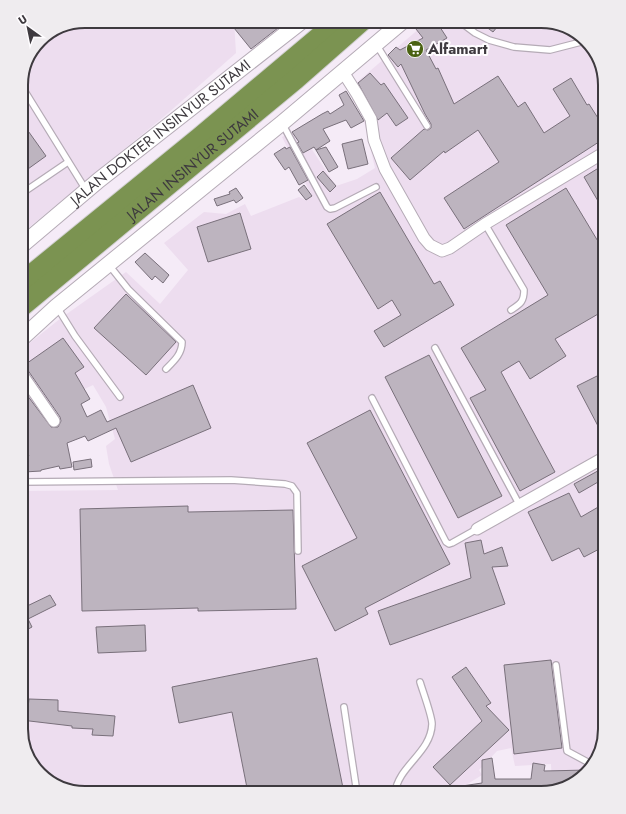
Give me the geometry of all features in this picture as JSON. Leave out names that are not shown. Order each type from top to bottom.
[{"type":"highway","name":"JALAN INSINYUR SUTAMI","points":[[28,301],[206,144],[330,28]]},
{"type":"highway","name":"JALAN INSINYUR SUTAMI","points":[[28,278],[206,144],[296,79],[354,28]]},
{"type":"street","name":"JALAN DOKTER INSINYUR SUTAMI","points":[[28,240],[86,190],[293,28]]},
{"type":"street","points":[[28,333],[57,306],[282,123],[395,28]]},
{"type":"street","points":[[343,72],[371,119],[374,140],[385,169],[424,238],[430,246],[442,251],[450,248],[485,224],[598,156]]},
{"type":"street","points":[[28,383],[54,421]]},
{"type":"street","points":[[477,529],[598,461]]},
{"type":"lane","points":[[468,28],[484,38],[514,47],[550,50],[579,43]]},
{"type":"lane","points":[[376,44],[427,126]]},
{"type":"lane","points":[[28,96],[86,190]]},
{"type":"lane","points":[[282,123],[327,207],[330,209],[335,208],[376,187]]},
{"type":"lane","points":[[28,189],[68,162]]},
{"type":"lane","points":[[485,224],[524,290],[524,298],[519,305],[511,310]]},
{"type":"lane","points":[[108,265],[128,289],[182,342],[182,349],[166,369]]},
{"type":"lane","points":[[57,306],[74,336],[120,397]]},
{"type":"lane","points":[[435,348],[519,504]]},
{"type":"lane","points":[[372,398],[446,542],[449,544],[452,543],[477,529]]},
{"type":"lane","points":[[28,482],[231,480],[292,486],[296,493],[298,551]]},
{"type":"lane","points":[[556,665],[567,751],[587,762]]},
{"type":"lane","points":[[396,786],[425,746],[430,736],[432,723],[420,682]]},
{"type":"lane","points":[[344,707],[356,786]]},
{"type":"shaded area","points":[[85,28],[234,28],[236,53],[167,114],[28,228],[28,81],[32,63],[42,48],[48,48],[48,42],[53,38],[63,32]]},
{"type":"shaded area","points":[[420,28],[545,28],[556,30],[563,32],[576,40],[588,53],[595,67],[598,78],[598,729],[595,747],[588,761],[579,772],[566,780],[552,785],[551,764],[515,766],[511,748],[497,751],[479,770],[482,775],[464,786],[85,786],[67,783],[53,776],[42,767],[34,754],[28,736],[28,491],[118,490],[109,464],[106,446],[115,439],[106,407],[93,385],[28,416],[28,344],[61,318],[126,272],[160,304],[188,270],[164,243],[204,212],[226,214],[245,204],[251,216],[299,197],[306,200],[312,196],[282,137],[292,132],[304,153],[311,148],[336,186],[357,179],[375,168],[364,121],[349,89]]},
{"type":"building","points":[[234,28],[278,28],[251,49]]},
{"type":"building","points":[[441,28],[447,38],[426,50],[436,69],[438,68],[454,104],[498,76],[518,107],[525,102],[544,133],[570,116],[553,89],[571,78],[587,105],[589,104],[598,118],[598,143],[464,229],[444,198],[499,162],[478,130],[445,153],[444,151],[410,180],[391,158],[424,129],[428,130],[431,128],[431,124],[401,64],[398,67],[388,55],[396,47],[400,50],[423,38],[416,29]]},
{"type":"building","points":[[488,28],[496,28],[493,32]]},
{"type":"building","points":[[370,73],[381,85],[384,83],[408,118],[396,126],[387,113],[378,120],[358,83]]},
{"type":"building","points":[[346,91],[364,121],[351,128],[346,120],[323,129],[330,141],[316,150],[314,147],[303,153],[297,143],[299,142],[292,132],[322,114],[328,111],[330,114],[344,105],[339,95]]},
{"type":"building","points":[[28,131],[46,156],[28,169]]},
{"type":"building","points":[[362,139],[368,164],[348,169],[342,144]]},
{"type":"building","points":[[285,147],[286,149],[290,147],[308,180],[299,185],[289,167],[285,170],[274,154]]},
{"type":"building","points":[[326,147],[338,167],[329,172],[316,150]]},
{"type":"building","points":[[598,168],[598,201],[584,177]]},
{"type":"building","points":[[323,171],[336,186],[330,192],[317,177]]},
{"type":"building","points":[[304,185],[312,196],[306,200],[298,190]]},
{"type":"building","points":[[236,188],[243,198],[236,203],[234,200],[217,206],[214,199],[230,194],[229,192]]},
{"type":"building","points":[[566,188],[598,241],[598,314],[555,339],[566,356],[530,379],[519,361],[501,372],[555,472],[520,491],[470,398],[486,390],[461,348],[548,295],[506,225]]},
{"type":"building","points":[[380,192],[434,284],[440,281],[454,305],[384,347],[374,331],[401,315],[392,300],[378,309],[327,224]]},
{"type":"building","points":[[240,213],[251,249],[208,262],[197,227]]},
{"type":"building","points":[[145,253],[169,275],[163,283],[155,276],[152,280],[135,262]]},
{"type":"building","points":[[126,294],[176,342],[146,375],[94,328]]},
{"type":"building","points":[[63,338],[84,367],[75,373],[90,399],[81,404],[87,417],[101,410],[107,422],[193,385],[211,428],[131,462],[116,428],[88,441],[85,436],[67,443],[72,467],[60,469],[59,466],[41,471],[28,472],[28,396],[51,427],[58,427],[61,421],[60,417],[28,370],[28,362]]},
{"type":"building","points":[[429,355],[502,496],[458,518],[385,377]]},
{"type":"building","points":[[597,376],[598,378],[598,426],[577,386]]},
{"type":"building","points":[[370,410],[450,564],[365,608],[368,614],[335,631],[302,566],[357,538],[307,443]]},
{"type":"building","points":[[91,459],[92,467],[74,470],[73,462]]},
{"type":"building","points":[[598,471],[598,482],[579,493],[574,484]]},
{"type":"building","points":[[569,493],[581,517],[598,507],[598,550],[584,557],[579,548],[552,561],[528,512]]},
{"type":"building","points":[[188,506],[188,512],[293,510],[296,609],[198,611],[198,608],[82,611],[80,509]]},
{"type":"building","points":[[481,540],[484,554],[502,547],[508,566],[492,567],[505,604],[390,645],[378,611],[471,578],[465,543]]},
{"type":"building","points":[[50,595],[56,605],[28,619],[28,606]]},
{"type":"building","points":[[28,619],[32,627],[28,629]]},
{"type":"building","points":[[145,625],[146,651],[98,653],[96,627]]},
{"type":"building","points":[[317,658],[343,786],[247,786],[232,712],[179,723],[172,687]]},
{"type":"building","points":[[551,660],[562,748],[514,754],[504,665]]},
{"type":"building","points":[[466,667],[491,703],[486,706],[509,730],[450,785],[433,767],[482,721],[452,677]]},
{"type":"building","points":[[29,699],[58,700],[58,711],[115,716],[113,736],[92,735],[93,729],[72,728],[72,726],[28,721]]},
{"type":"building","points":[[492,758],[495,779],[531,779],[533,763],[545,765],[544,771],[581,770],[566,780],[548,786],[462,786],[482,783],[482,760]]},
{"type":"place","name":"Alfamart","points":[[415,49]]}]
